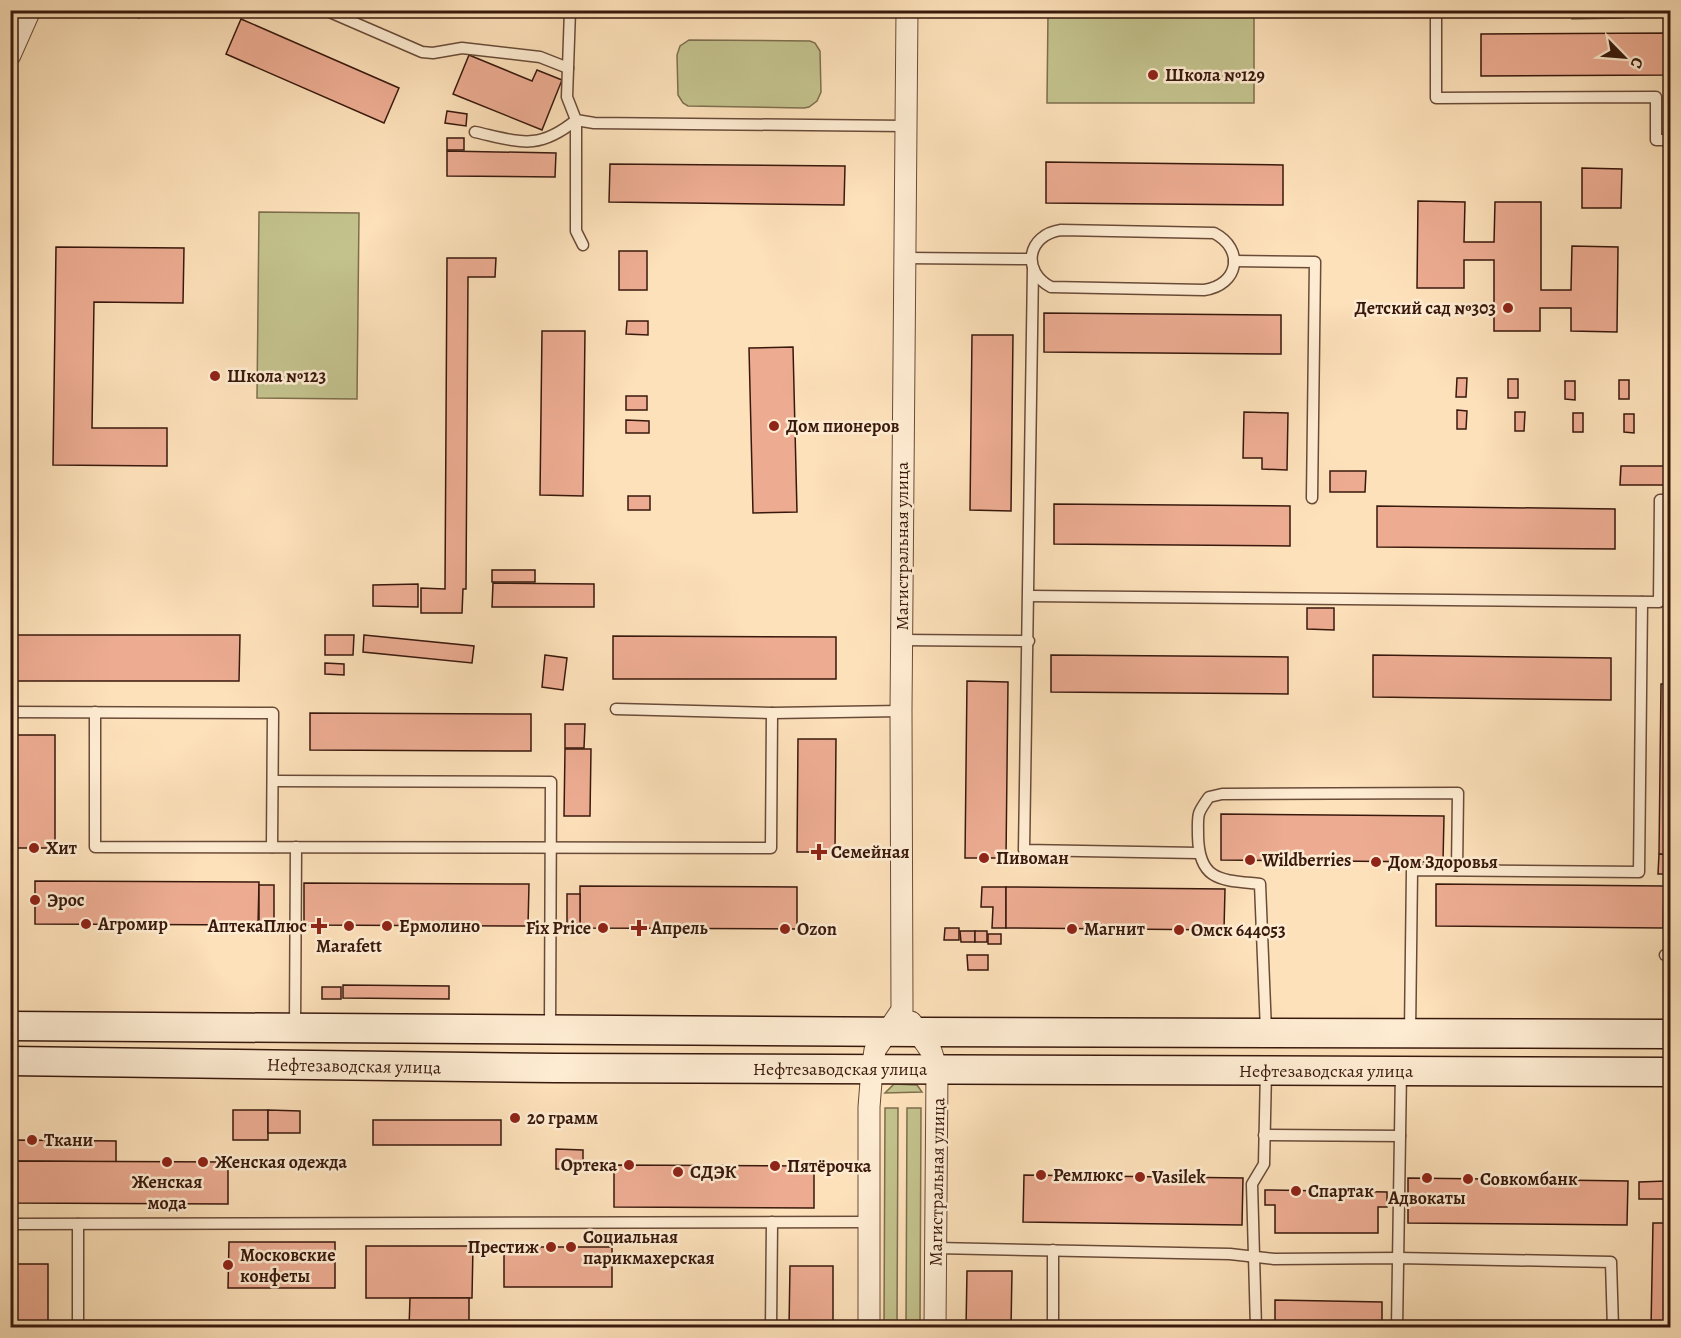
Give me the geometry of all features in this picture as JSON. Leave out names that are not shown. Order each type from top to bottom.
[{"type":"main road","name":"Нефтезаводская улица","points":[[10,1026],[550,1029],[903,1024],[1266,1033],[1671,1034]]},
{"type":"main road","name":"Нефтезаводская улица","points":[[10,1061],[544,1068],[1671,1072]]},
{"type":"street","points":[[10,55],[30,10]]},
{"type":"street","name":"Магистральная улица","points":[[907,10],[901,640],[903,1024],[931,1051],[937,1070],[935,1328]]},
{"type":"street","name":"Магистральная улица","points":[[869,1328],[869,1107],[872,1069],[876,1050],[903,1024]]},
{"type":"lane","points":[[325,10],[422,52],[433,53],[462,48],[540,57],[568,69]]},
{"type":"lane","points":[[570,10],[567,97],[576,120],[576,231],[583,245]]},
{"type":"lane","points":[[1436,10],[1436,98],[1656,97],[1656,140],[1671,140]]},
{"type":"lane","points":[[475,132],[516,141],[544,141],[559,134],[576,120],[594,123],[906,126]]},
{"type":"lane","points":[[1032,264],[1043,283],[1061,289],[1204,290],[1222,285],[1229,278],[1234,261],[1233,252],[1229,244],[1214,233],[1052,231],[1037,242],[1032,264],[1029,641],[1024,850],[1198,853]]},
{"type":"lane","points":[[904,258],[1032,264]]},
{"type":"lane","points":[[1234,261],[1315,262],[1312,498]]},
{"type":"lane","points":[[1029,596],[1659,602],[1660,500],[1671,500]]},
{"type":"lane","points":[[1410,1034],[1412,870],[1639,872],[1642,602]]},
{"type":"lane","points":[[901,640],[1029,641]]},
{"type":"lane","points":[[616,709],[772,712],[901,711]]},
{"type":"lane","points":[[10,712],[273,713],[272,847]]},
{"type":"lane","points":[[95,712],[95,847],[771,848],[772,712]]},
{"type":"lane","points":[[273,781],[551,782],[550,1029]]},
{"type":"lane","points":[[1266,1033],[1260,884],[1224,880],[1205,870],[1198,853],[1198,812],[1209,797],[1222,794],[1458,793],[1457,870]]},
{"type":"lane","points":[[295,1028],[296,847]]},
{"type":"lane","points":[[1256,1328],[1252,1184],[1264,1164],[1266,1070]]},
{"type":"lane","points":[[1397,1328],[1401,1071]]},
{"type":"lane","points":[[1264,1135],[1400,1136]]},
{"type":"lane","points":[[771,1328],[772,1222]]},
{"type":"lane","points":[[10,1224],[870,1222]]},
{"type":"lane","points":[[78,1224],[78,1328]]},
{"type":"lane","points":[[936,1248],[1230,1254],[1254,1257],[1611,1262],[1613,1328]]},
{"type":"lane","points":[[1053,1251],[1053,1328]]},
{"type":"shaded area","points":[[1520,11],[1623,11],[1623,18],[1572,19],[1572,12]]},
{"type":"shaded area","points":[[1048,12],[1254,13],[1254,103],[1047,103]]},
{"type":"shaded area","points":[[689,40],[810,41],[815,43],[820,51],[821,92],[817,101],[804,108],[688,106],[678,95],[677,55],[680,46]]},
{"type":"shaded area","points":[[259,212],[359,213],[357,399],[257,398]]},
{"type":"shaded area","points":[[894,1084],[917,1085],[922,1092],[885,1093]]},
{"type":"shaded area","points":[[885,1108],[898,1108],[897,1327],[884,1327]]},
{"type":"shaded area","points":[[907,1108],[921,1108],[920,1327],[906,1327]]},
{"type":"building","points":[[122,10],[142,10],[139,18]]},
{"type":"building","points":[[241,19],[399,88],[384,123],[226,54]]},
{"type":"building","points":[[1670,33],[1670,75],[1481,76],[1481,34]]},
{"type":"building","points":[[469,55],[532,81],[537,70],[562,80],[542,130],[453,94]]},
{"type":"building","points":[[447,111],[467,114],[466,126],[445,123]]},
{"type":"building","points":[[447,138],[464,138],[464,150],[447,150]]},
{"type":"building","points":[[447,151],[556,153],[555,177],[447,176]]},
{"type":"building","points":[[1046,162],[1283,165],[1283,205],[1046,203]]},
{"type":"building","points":[[610,164],[845,166],[844,205],[609,202]]},
{"type":"building","points":[[1582,168],[1622,169],[1621,208],[1582,208]]},
{"type":"building","points":[[1418,201],[1465,202],[1464,242],[1494,242],[1495,202],[1541,202],[1541,290],[1571,290],[1572,246],[1618,247],[1617,332],[1571,331],[1571,308],[1540,308],[1540,331],[1494,331],[1494,260],[1464,260],[1464,288],[1417,288]]},
{"type":"building","points":[[56,247],[184,248],[183,303],[94,302],[92,428],[167,428],[167,466],[53,465]]},
{"type":"building","points":[[619,251],[647,251],[647,290],[619,290]]},
{"type":"building","points":[[447,258],[496,258],[495,277],[468,277],[466,589],[463,589],[462,613],[421,613],[421,588],[445,589]]},
{"type":"building","points":[[1044,313],[1281,315],[1281,354],[1044,352]]},
{"type":"building","points":[[627,321],[648,321],[648,335],[626,334]]},
{"type":"building","points":[[542,331],[585,331],[583,496],[540,495]]},
{"type":"building","points":[[972,335],[1013,335],[1011,511],[970,510]]},
{"type":"building","points":[[793,347],[797,512],[753,513],[749,348]]},
{"type":"building","points":[[1457,378],[1467,378],[1466,397],[1456,397]]},
{"type":"building","points":[[1508,379],[1518,379],[1518,398],[1508,398]]},
{"type":"building","points":[[1619,380],[1629,380],[1629,399],[1619,399]]},
{"type":"building","points":[[1565,381],[1575,381],[1575,400],[1565,399]]},
{"type":"building","points":[[626,396],[647,396],[647,410],[626,410]]},
{"type":"building","points":[[1457,410],[1467,411],[1466,429],[1457,429]]},
{"type":"building","points":[[1244,412],[1288,413],[1287,470],[1262,469],[1262,458],[1243,458]]},
{"type":"building","points":[[1515,412],[1525,412],[1524,431],[1515,431]]},
{"type":"building","points":[[1573,413],[1583,413],[1583,432],[1573,432]]},
{"type":"building","points":[[1624,414],[1634,414],[1634,433],[1624,432]]},
{"type":"building","points":[[626,420],[649,421],[649,433],[626,433]]},
{"type":"building","points":[[1621,466],[1670,466],[1670,485],[1620,485]]},
{"type":"building","points":[[1330,471],[1366,471],[1365,492],[1330,492]]},
{"type":"building","points":[[628,496],[650,496],[650,510],[628,510]]},
{"type":"building","points":[[1054,504],[1290,506],[1290,546],[1054,544]]},
{"type":"building","points":[[1377,506],[1615,509],[1615,549],[1377,547]]},
{"type":"building","points":[[492,570],[535,570],[535,582],[492,582]]},
{"type":"building","points":[[493,583],[594,584],[594,607],[492,607]]},
{"type":"building","points":[[418,584],[418,607],[373,606],[373,585]]},
{"type":"building","points":[[1307,608],[1334,608],[1334,630],[1307,629]]},
{"type":"building","points":[[15,635],[240,635],[239,681],[15,681]]},
{"type":"building","points":[[325,635],[354,635],[353,655],[325,655]]},
{"type":"building","points":[[364,635],[474,646],[472,663],[363,652]]},
{"type":"building","points":[[613,636],[836,637],[836,679],[613,679]]},
{"type":"building","points":[[545,655],[567,658],[563,690],[542,687]]},
{"type":"building","points":[[1051,655],[1288,657],[1288,694],[1051,692]]},
{"type":"building","points":[[1373,655],[1611,658],[1611,700],[1373,697]]},
{"type":"building","points":[[325,663],[344,664],[344,675],[325,674]]},
{"type":"building","points":[[967,681],[1008,682],[1006,858],[965,858]]},
{"type":"building","points":[[1661,684],[1670,684],[1670,855],[1659,854]]},
{"type":"building","points":[[310,713],[531,714],[531,751],[310,750]]},
{"type":"building","points":[[565,724],[585,724],[584,748],[565,748]]},
{"type":"building","points":[[12,735],[55,735],[55,848],[12,848]]},
{"type":"building","points":[[798,739],[836,739],[835,852],[797,852]]},
{"type":"building","points":[[565,749],[591,749],[590,816],[564,816]]},
{"type":"building","points":[[1221,814],[1444,816],[1443,862],[1221,860]]},
{"type":"building","points":[[1659,854],[1670,855],[1670,928],[1663,928],[1664,874],[1658,874]]},
{"type":"building","points":[[35,881],[259,882],[258,925],[35,924]]},
{"type":"building","points":[[304,883],[529,884],[528,926],[304,925]]},
{"type":"building","points":[[1436,884],[1664,886],[1663,928],[1436,926]]},
{"type":"building","points":[[259,885],[274,885],[274,922],[259,922]]},
{"type":"building","points":[[580,886],[797,887],[797,929],[580,928]]},
{"type":"building","points":[[982,887],[1006,887],[1006,928],[992,928],[993,907],[981,907]]},
{"type":"building","points":[[1006,887],[1225,889],[1224,930],[1006,928]]},
{"type":"building","points":[[567,894],[580,894],[580,926],[567,926]]},
{"type":"building","points":[[945,928],[959,928],[959,940],[944,940]]},
{"type":"building","points":[[960,931],[975,931],[975,942],[961,942]]},
{"type":"building","points":[[975,931],[987,931],[987,942],[975,942]]},
{"type":"building","points":[[988,934],[1001,934],[1001,944],[988,944]]},
{"type":"building","points":[[967,955],[988,955],[988,970],[968,970]]},
{"type":"building","points":[[343,985],[449,986],[449,999],[343,998]]},
{"type":"building","points":[[322,987],[341,987],[341,999],[322,999]]},
{"type":"building","points":[[233,1110],[268,1110],[268,1140],[233,1140]]},
{"type":"building","points":[[268,1110],[300,1111],[300,1133],[268,1133]]},
{"type":"building","points":[[373,1120],[501,1120],[501,1145],[373,1145]]},
{"type":"building","points":[[10,1140],[116,1141],[116,1162],[10,1161]]},
{"type":"building","points":[[556,1149],[583,1150],[583,1169],[556,1169]]},
{"type":"building","points":[[10,1161],[228,1162],[228,1204],[10,1203]]},
{"type":"building","points":[[614,1165],[814,1166],[814,1208],[614,1207]]},
{"type":"building","points":[[1024,1175],[1243,1178],[1242,1225],[1023,1222]]},
{"type":"building","points":[[1408,1178],[1628,1181],[1627,1225],[1408,1223]]},
{"type":"building","points":[[1670,1181],[1670,1199],[1639,1199],[1639,1182]]},
{"type":"building","points":[[1265,1190],[1387,1192],[1387,1207],[1378,1207],[1378,1233],[1275,1233],[1275,1205],[1265,1205]]},
{"type":"building","points":[[1653,1223],[1670,1223],[1670,1328],[1651,1328]]},
{"type":"building","points":[[229,1242],[335,1242],[335,1288],[228,1288]]},
{"type":"building","points":[[366,1246],[473,1246],[472,1298],[366,1298]]},
{"type":"building","points":[[504,1247],[612,1247],[612,1287],[504,1287]]},
{"type":"building","points":[[10,1264],[48,1264],[48,1328],[10,1328]]},
{"type":"building","points":[[790,1266],[833,1266],[833,1328],[789,1328]]},
{"type":"building","points":[[967,1271],[1012,1271],[1011,1328],[966,1328]]},
{"type":"building","points":[[410,1298],[469,1298],[469,1328],[409,1328]]},
{"type":"building","points":[[1275,1300],[1382,1302],[1382,1328],[1275,1328]]},
{"type":"place","name":"Школа №129","points":[[1153,75]]},
{"type":"place","name":"Детский сад №303","points":[[1508,308]]},
{"type":"place","name":"Школа №123","points":[[215,376]]},
{"type":"place","name":"Дом пионеров","points":[[774,426]]},
{"type":"place","name":"Хит","points":[[34,848]]},
{"type":"place","name":"Семейная","points":[[819,852]]},
{"type":"place","name":"Пивоман","points":[[984,858]]},
{"type":"place","name":"Wildberries","points":[[1250,860]]},
{"type":"place","name":"Дом Здоровья","points":[[1376,862]]},
{"type":"place","name":"Эрос","points":[[35,900]]},
{"type":"place","name":"Агромир","points":[[86,924]]},
{"type":"place","name":"АптекаПлюс","points":[[319,926]]},
{"type":"place","name":"Marafett","points":[[349,926]]},
{"type":"place","name":"Ермолино","points":[[387,926]]},
{"type":"place","name":"Fix Price","points":[[603,928]]},
{"type":"place","name":"Апрель","points":[[639,928]]},
{"type":"place","name":"Ozon","points":[[785,929]]},
{"type":"place","name":"Магнит","points":[[1072,929]]},
{"type":"place","name":"Омск 644053","points":[[1179,930]]},
{"type":"place","name":"20 грамм","points":[[515,1118]]},
{"type":"place","name":"Ткани","points":[[32,1140]]},
{"type":"place","name":"Женская мода","points":[[167,1162]]},
{"type":"place","name":"Женская одежда","points":[[203,1162]]},
{"type":"place","name":"Ортека","points":[[629,1165]]},
{"type":"place","name":"Пятёрочка","points":[[775,1166]]},
{"type":"place","name":"СДЭК","points":[[678,1172]]},
{"type":"place","name":"Ремлюкс","points":[[1041,1175]]},
{"type":"place","name":"Vasilek","points":[[1140,1177]]},
{"type":"place","name":"Адвокаты","points":[[1427,1178]]},
{"type":"place","name":"Совкомбанк","points":[[1468,1179]]},
{"type":"place","name":"Спартак","points":[[1296,1191]]},
{"type":"place","name":"Престиж","points":[[551,1247]]},
{"type":"place","name":"Социальная парикмахерская","points":[[571,1247]]},
{"type":"place","name":"Московские конфеты","points":[[228,1265]]}]
